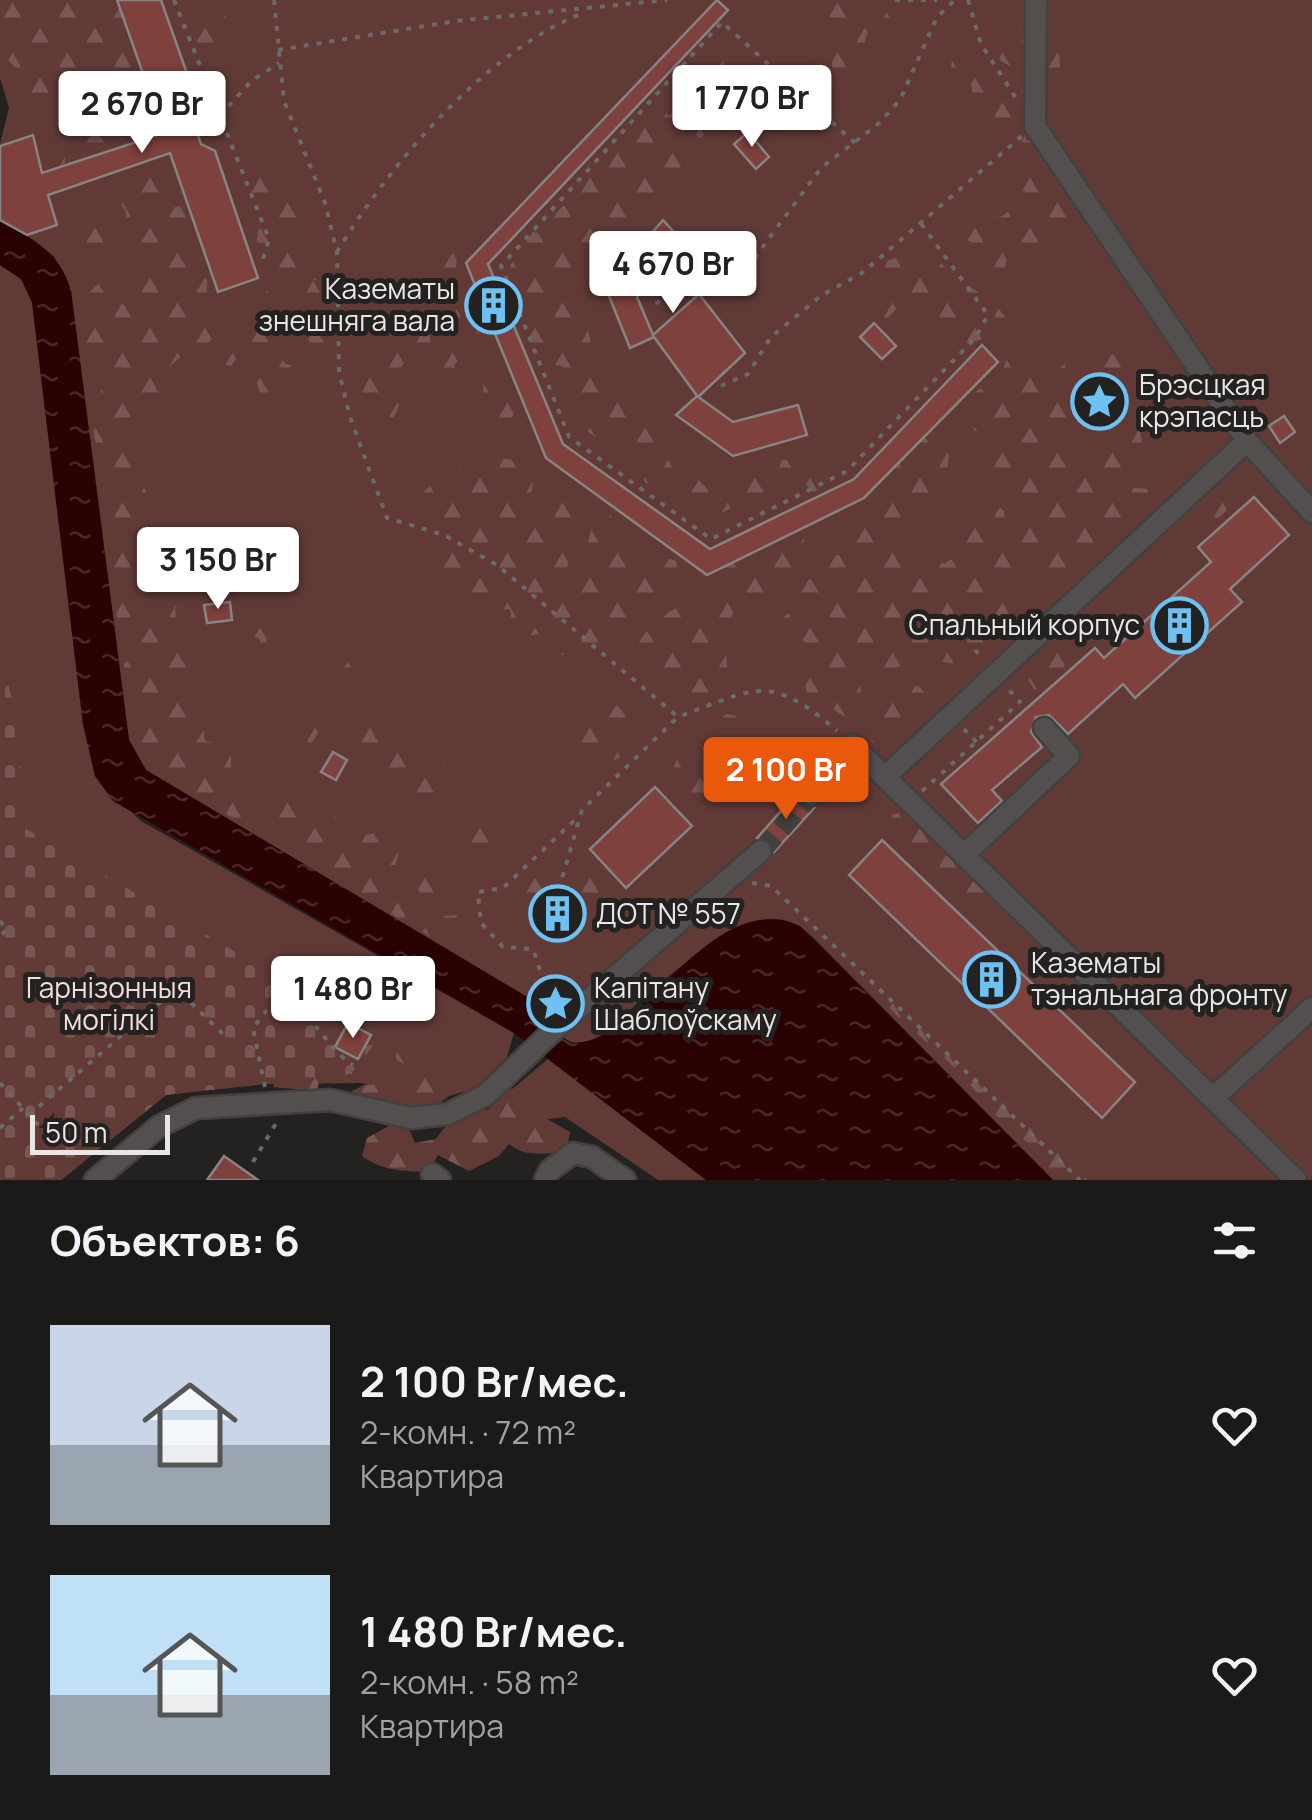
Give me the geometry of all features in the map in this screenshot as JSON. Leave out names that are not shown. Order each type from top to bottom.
[{"type":"street","points":[[1036,0],[1035,126],[1247,441],[1312,512]]},
{"type":"street","points":[[886,776],[1247,441]]},
{"type":"street","points":[[965,854],[1070,756],[1044,728]]},
{"type":"street","points":[[811,794],[852,745],[1296,1180]]},
{"type":"street","points":[[94,1180],[158,1127],[196,1108],[330,1100],[411,1118],[448,1114],[486,1095],[558,1026],[761,852]]},
{"type":"street","points":[[1212,1098],[1312,1008]]},
{"type":"street","points":[[546,1180],[550,1170],[574,1153],[592,1157],[625,1180]]},
{"type":"path","points":[[174,0],[269,239],[261,264]]},
{"type":"path","points":[[274,0],[284,101],[325,203],[337,252],[339,372],[350,417],[387,518],[444,534],[497,565],[678,717]]},
{"type":"path","points":[[278,50],[456,21],[667,0]]},
{"type":"path","points":[[895,0],[937,0]]},
{"type":"path","points":[[656,304],[692,269],[731,274],[753,260],[821,168],[900,100],[937,17],[954,0]]},
{"type":"path","points":[[721,386],[748,374],[772,337],[822,295],[862,273],[1035,126],[981,44],[968,0]]},
{"type":"path","points":[[337,252],[366,203],[507,55],[546,27],[589,10]]},
{"type":"path","points":[[855,142],[722,22],[501,266],[569,437],[711,539],[846,470],[976,337],[988,315],[919,221]]},
{"type":"path","points":[[220,116],[251,82],[280,63]]},
{"type":"path","points":[[911,800],[1020,702],[996,674]]},
{"type":"path","points":[[558,1026],[533,949],[503,947],[481,923],[478,892],[503,888],[678,717],[747,691],[775,688],[810,707],[852,745]]},
{"type":"path","points":[[952,715],[981,747]]},
{"type":"path","points":[[555,902],[580,815]]},
{"type":"path","points":[[730,878],[771,886],[1080,1180]]},
{"type":"path","points":[[0,922],[7,930],[0,936]]},
{"type":"path","points":[[29,1115],[163,1000],[184,996],[228,1039]]},
{"type":"path","points":[[253,1162],[284,1112],[273,1103],[252,1028],[273,1002],[288,1003],[307,1014],[336,1055],[353,1064]]},
{"type":"path","points":[[0,1083],[69,1158]]},
{"type":"path","points":[[0,1128],[23,1108]]},
{"type":"green space","points":[[0,0],[1312,0],[1312,1180],[1053,1180],[812,936],[778,919],[733,931],[709,946],[600,1036],[579,1042],[565,1040],[548,1027],[539,1004],[146,770],[129,740],[71,291],[54,256],[0,220],[0,144],[9,108],[0,78]]},
{"type":"green space","points":[[0,0],[135,0],[168,115],[170,138],[160,182],[171,208],[185,205],[190,221],[182,237],[193,268],[208,272],[205,315],[211,317],[218,331],[235,337],[238,356],[231,366],[216,363],[217,344],[212,338],[197,361],[186,355],[168,370],[156,391],[167,388],[172,404],[162,422],[146,426],[136,417],[132,423],[141,437],[137,463],[115,481],[102,482],[92,420],[108,370],[85,361],[80,320],[85,300],[114,273],[127,308],[159,328],[134,288],[136,262],[129,249],[109,251],[106,260],[92,270],[79,269],[69,252],[73,243],[68,224],[81,219],[84,231],[97,227],[107,241],[128,239],[126,212],[110,188],[117,167],[104,168],[80,150],[72,136],[65,144],[65,163],[48,176],[44,154],[55,139],[60,115],[48,101],[38,124],[29,124],[9,89],[17,69],[7,59],[0,59]]},
{"type":"green space","points":[[823,0],[866,0],[872,8],[880,4],[895,25],[896,38],[884,40],[880,27],[869,28],[864,44],[849,55],[848,76],[833,72],[820,37]]},
{"type":"green space","points":[[216,4],[237,32],[221,70],[206,69],[193,54],[187,32],[198,8]]},
{"type":"green space","points":[[1039,20],[1058,36],[1061,79],[1052,109],[1035,111],[1016,88],[1015,69],[1001,61],[994,42],[1009,26]]},
{"type":"green space","points":[[731,23],[743,34],[739,48],[723,56],[724,65],[716,83],[722,120],[700,138],[685,126],[673,138],[684,164],[659,189],[646,226],[614,233],[609,247],[571,298],[587,327],[602,383],[615,381],[624,415],[645,417],[675,472],[688,470],[705,486],[726,478],[730,469],[743,476],[762,469],[776,475],[782,460],[822,462],[832,484],[813,492],[794,471],[786,482],[713,517],[676,494],[646,483],[626,449],[616,453],[578,424],[577,409],[562,366],[536,362],[525,282],[511,273],[510,265],[519,257],[518,244],[527,231],[537,233],[566,203],[561,193],[607,161],[655,105],[662,103],[668,116],[678,109],[687,72],[699,59],[718,51],[720,37]]},
{"type":"green space","points":[[973,45],[982,65],[977,77],[1000,88],[1024,128],[1026,140],[1039,144],[1059,171],[1053,189],[1066,190],[1069,233],[1052,243],[1035,270],[1020,271],[1015,249],[1008,247],[1005,269],[988,286],[977,271],[983,250],[957,233],[968,194],[979,193],[990,201],[988,215],[999,218],[1019,204],[1030,211],[1035,199],[1021,189],[1015,169],[1022,156],[1010,154],[974,100],[971,84],[951,73],[952,56]]},
{"type":"green space","points":[[276,167],[279,181],[287,181],[288,199],[294,199],[303,250],[324,270],[324,280],[313,280],[333,317],[334,339],[321,348],[310,343],[302,325],[305,311],[288,292],[274,295],[276,334],[267,343],[247,341],[246,315],[273,286],[272,264],[256,248],[258,230],[263,226],[259,212],[246,212],[237,193],[240,188],[253,190],[263,169]]},
{"type":"green space","points":[[460,236],[470,240],[466,254],[457,255],[456,270],[448,272],[442,269],[444,256],[452,255]]},
{"type":"green space","points":[[928,246],[952,277],[991,299],[1006,318],[991,337],[956,346],[904,301],[884,322],[873,301],[887,261]]},
{"type":"green space","points":[[0,265],[21,279],[32,302],[83,724],[95,776],[141,821],[514,1033],[507,1057],[475,1089],[425,1102],[362,1083],[265,1084],[166,1095],[61,1180],[0,1180]]},
{"type":"green space","points":[[469,291],[488,292],[497,319],[477,334],[458,334],[456,310]]},
{"type":"green space","points":[[417,318],[429,325],[431,347],[424,360],[404,363],[390,383],[403,397],[392,421],[372,426],[359,400],[372,369],[384,371],[384,351],[399,343],[406,322]]},
{"type":"green space","points":[[451,337],[460,340],[462,354],[454,366],[466,380],[460,395],[446,399],[433,380]]},
{"type":"green space","points":[[1014,339],[1034,353],[1031,377],[1058,370],[1072,356],[1093,348],[1134,361],[1130,382],[1109,379],[1083,426],[1075,447],[1075,479],[1089,469],[1096,432],[1112,412],[1140,431],[1145,456],[1125,476],[1126,487],[1157,490],[1168,502],[1183,486],[1178,459],[1183,451],[1202,450],[1209,466],[1230,484],[1231,506],[1208,528],[1202,516],[1190,523],[1175,550],[1170,539],[1152,546],[1139,529],[1130,535],[1136,558],[1109,591],[1085,611],[1046,604],[1033,563],[1016,543],[1011,514],[1028,503],[990,468],[992,442],[1009,424],[1006,417],[983,433],[973,430],[975,392],[1000,377]]},
{"type":"green space","points":[[278,348],[285,364],[291,365],[283,391],[262,401],[256,379],[268,369],[268,354]]},
{"type":"green space","points":[[508,374],[518,404],[511,420],[488,419],[482,403],[484,381]]},
{"type":"green space","points":[[917,438],[937,439],[949,454],[946,480],[928,513],[911,513],[908,530],[890,528],[891,539],[901,541],[909,561],[906,570],[926,573],[922,560],[932,550],[944,564],[956,556],[951,534],[972,504],[992,501],[1004,511],[1008,550],[1024,567],[1017,581],[993,583],[993,596],[1007,601],[1020,590],[1037,602],[1040,621],[1027,628],[1014,618],[999,663],[983,672],[981,661],[976,659],[970,666],[923,659],[917,643],[906,647],[900,666],[885,675],[860,675],[862,712],[847,718],[807,693],[802,675],[810,649],[803,640],[786,645],[778,660],[769,655],[772,628],[787,614],[803,615],[794,593],[802,580],[825,578],[830,557],[841,554],[836,548],[843,521],[855,515],[854,510],[884,497],[889,455]]},
{"type":"green space","points":[[497,458],[534,462],[532,491],[522,500],[524,516],[533,524],[563,478],[580,500],[576,520],[544,523],[551,543],[566,530],[573,546],[566,570],[541,565],[539,585],[569,583],[596,568],[587,546],[596,511],[607,509],[635,561],[663,556],[676,561],[681,590],[604,632],[595,656],[561,655],[545,633],[528,636],[513,630],[510,609],[490,611],[480,599],[465,593],[460,578],[443,571],[444,535],[414,501],[429,487],[449,483],[464,461],[481,467]]},
{"type":"green space","points":[[146,468],[144,488],[152,501],[170,496],[172,509],[151,515],[155,537],[177,533],[180,562],[188,573],[175,609],[177,626],[192,642],[194,665],[178,684],[180,697],[200,704],[205,741],[231,745],[231,784],[239,773],[248,782],[250,799],[258,796],[276,803],[288,787],[305,794],[326,814],[360,824],[363,835],[392,832],[401,846],[395,865],[384,865],[370,855],[369,872],[409,906],[421,907],[431,917],[456,915],[472,945],[465,957],[277,847],[263,822],[250,828],[219,810],[216,797],[206,802],[181,789],[175,775],[160,777],[138,752],[135,735],[147,721],[140,705],[132,714],[124,664],[135,655],[133,642],[120,639],[115,601],[125,587],[115,586],[109,549],[118,544],[108,538],[103,507],[116,501],[124,482]]},
{"type":"green space","points":[[781,526],[804,538],[804,569],[789,581],[778,611],[756,626],[734,613],[721,631],[734,690],[693,705],[667,699],[647,673],[639,642],[652,626],[677,608],[707,606],[713,556]]},
{"type":"green space","points":[[261,608],[268,613],[268,639],[262,645],[259,638],[250,636],[250,645],[243,651],[236,633],[241,620],[251,627],[258,623],[256,613]]},
{"type":"green space","points":[[1057,632],[1078,635],[1085,649],[1035,690],[1020,668],[1040,663]]},
{"type":"green space","name":"Гарнізонныя могілкі","points":[[0,652],[13,703],[21,826],[380,1037],[351,1074],[166,1095],[61,1180],[0,1180]]},
{"type":"green space","points":[[349,661],[358,671],[355,686],[336,710],[324,705],[321,727],[312,743],[302,742],[301,724],[308,721],[313,698],[327,695],[334,699],[348,680],[342,670]]},
{"type":"green space","points":[[945,676],[964,676],[971,689],[957,701],[948,700],[947,710],[926,731],[919,722],[916,738],[895,760],[877,760],[872,734],[884,691],[919,686],[925,694]]},
{"type":"green space","points":[[617,705],[638,731],[623,756],[601,766],[582,758],[579,744],[587,720],[603,719]]},
{"type":"green space","points":[[726,714],[739,716],[747,730],[746,759],[753,759],[757,743],[769,763],[788,771],[784,786],[766,794],[747,787],[749,797],[731,803],[730,790],[722,789],[723,807],[704,819],[679,796],[674,768],[683,745],[694,743],[704,753],[711,730]]},
{"type":"green space","points":[[0,722],[17,732],[23,750],[8,764],[12,769],[33,762],[46,771],[32,785],[23,784],[0,762]]},
{"type":"green space","points":[[374,726],[375,739],[382,737],[394,752],[399,743],[411,739],[428,758],[431,752],[441,753],[446,764],[435,790],[442,794],[440,811],[427,814],[425,801],[411,802],[413,788],[399,780],[388,789],[361,773],[359,729]]},
{"type":"green space","points":[[375,797],[384,800],[384,818],[375,821],[366,818],[363,809],[366,800]]},
{"type":"green space","points":[[909,810],[974,871],[984,890],[976,903],[947,891],[919,861],[896,846],[892,815]]},
{"type":"green space","points":[[480,822],[490,826],[494,836],[490,846],[480,850],[470,846],[466,836],[470,826]]},
{"type":"green space","points":[[586,863],[612,864],[627,880],[623,899],[609,910],[579,901],[570,883]]},
{"type":"green space","points":[[425,867],[438,876],[438,901],[427,898],[417,888],[414,872]]},
{"type":"green space","points":[[526,878],[540,878],[547,899],[543,926],[534,928],[517,916],[520,905],[508,903]]},
{"type":"green space","points":[[890,989],[907,992],[955,1041],[954,1053],[1012,1092],[1030,1112],[1034,1124],[1064,1140],[1083,1169],[1102,1180],[1060,1180],[1040,1160],[1037,1148],[1006,1125],[954,1068],[884,1002]]},
{"type":"green space","points":[[409,1016],[418,1019],[419,1035],[414,1034],[412,1046],[425,1061],[433,1052],[446,1069],[450,1095],[428,1108],[416,1109],[353,1098],[352,1091],[364,1085],[398,1084],[410,1067],[397,1060],[394,1047],[405,1034],[402,1026]]},
{"type":"green space","points":[[548,1059],[706,1180],[658,1180],[565,1117],[463,1130]]},
{"type":"green space","points":[[312,1063],[320,1079],[317,1091],[273,1087],[278,1070]]},
{"type":"green space","points":[[510,1088],[532,1099],[538,1114],[570,1132],[566,1152],[529,1153],[509,1144],[499,1156],[469,1171],[438,1155],[428,1172],[385,1167],[362,1156],[367,1138],[391,1125],[408,1127],[415,1143],[436,1139],[448,1123],[485,1108],[491,1118],[496,1100]]},
{"type":"water","points":[[0,220],[34,240],[53,257],[71,291],[129,740],[146,770],[539,1004],[547,1026],[572,1043],[598,1037],[624,1021],[706,946],[736,928],[767,919],[800,926],[1053,1180],[706,1180],[514,1033],[113,801],[95,776],[83,724],[32,302],[21,279],[0,265]]},
{"type":"building","points":[[117,0],[161,0],[201,113],[195,126],[201,144],[215,151],[258,278],[218,292],[170,153],[48,195],[57,225],[27,235],[0,220],[0,146],[33,135],[42,173],[164,133]]},
{"type":"building","name":"Казематы знешняга вала","points":[[717,0],[728,10],[488,264],[563,444],[710,549],[854,479],[982,345],[998,362],[864,498],[707,575],[546,458],[466,263]]},
{"type":"building","points":[[748,132],[769,157],[756,169],[734,144]]},
{"type":"building","points":[[663,220],[684,243],[637,297],[653,335],[699,294],[745,353],[698,397],[654,337],[630,348],[605,286]]},
{"type":"building","points":[[874,323],[896,346],[882,359],[860,337]]},
{"type":"building","points":[[697,396],[733,422],[798,405],[807,435],[733,456],[676,415]]},
{"type":"building","points":[[1284,416],[1295,432],[1280,443],[1269,426]]},
{"type":"building","name":"Спальный корпус","points":[[1254,497],[1289,535],[1230,589],[1242,602],[1135,698],[1123,684],[1068,734],[1049,715],[1036,717],[1031,732],[1042,747],[992,790],[1002,801],[978,823],[941,784],[1095,648],[1104,658],[1211,562],[1198,547]]},
{"type":"building","points":[[230,602],[232,620],[207,623],[204,605]]},
{"type":"building","points":[[333,752],[347,760],[336,780],[321,772]]},
{"type":"building","points":[[655,787],[692,826],[626,888],[590,849]]},
{"type":"building","points":[[798,792],[802,805],[814,808],[774,852],[771,841],[757,838]]},
{"type":"building","name":"Казематы тэнальнага фронту","points":[[882,840],[1135,1082],[1102,1118],[849,875]]},
{"type":"building","name":"ДОТ № 557","points":[[550,905],[565,909],[561,930],[548,919]]},
{"type":"building","points":[[348,1023],[371,1035],[358,1059],[335,1047]]},
{"type":"building","points":[[224,1156],[258,1180],[207,1180]]},
{"type":"tunnel","points":[[761,851],[811,795]]},
{"type":"place","name":"Казематы знешняга вала","points":[[494,305]]},
{"type":"place","name":"Брэсцкая крэпасць","points":[[1100,401]]},
{"type":"place","name":"Спальный корпус","points":[[1179,625]]},
{"type":"place","name":"ДОТ № 557","points":[[557,914]]},
{"type":"place","name":"Казематы тэнальнага фронту","points":[[992,979]]},
{"type":"place","name":"Капітану Шаблоўскаму","points":[[555,1004]]}]
